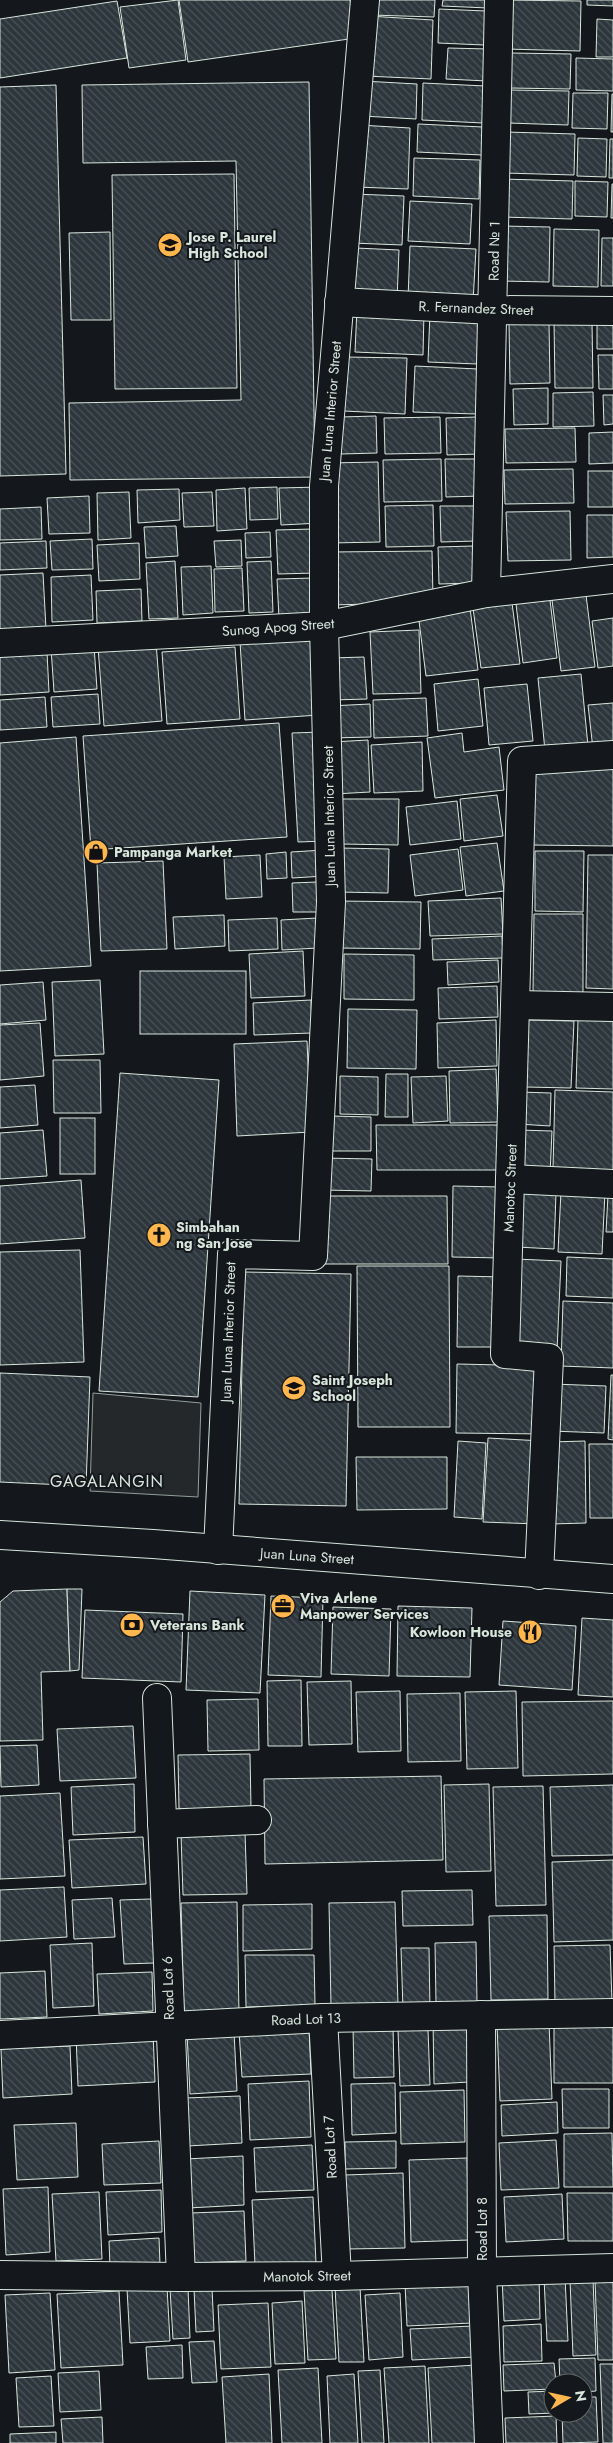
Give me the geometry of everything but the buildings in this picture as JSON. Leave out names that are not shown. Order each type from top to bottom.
[{"type":"street","name":"Juan Luna Interior Street","points":[[218,1550],[232,1254],[313,1256],[331,902],[324,626],[324,486],[365,0]]},
{"type":"street","name":"Road № 1","points":[[486,592],[499,0]]},
{"type":"street","name":"R. Fernandez Street","points":[[339,302],[493,310],[613,312]]},
{"type":"street","name":"Sunog Apog Street","points":[[0,642],[324,626],[486,592],[613,579]]},
{"type":"street","name":"Manotoc Street","points":[[539,1575],[549,1358],[505,1354],[522,761],[613,755]]},
{"type":"street","points":[[516,1005],[613,1007]]},
{"type":"street","points":[[510,1179],[613,1184]]},
{"type":"street","name":"Juan Luna Street","points":[[0,1536],[218,1550],[613,1580]]},
{"type":"street","name":"Road Lot 6","points":[[157,1698],[169,2026],[181,2278]]},
{"type":"street","points":[[162,1824],[257,1820]]},
{"type":"street","name":"Road Lot 13","points":[[0,2035],[323,2018],[613,2013]]},
{"type":"street","name":"Road Lot 8","points":[[481,2015],[482,2272],[489,2443]]},
{"type":"street","name":"Road Lot 7","points":[[323,2018],[337,2276]]},
{"type":"street","name":"Manotok Street","points":[[0,2275],[181,2278],[337,2276],[613,2268]]},
{"type":"shaded area","points":[[93,1393],[201,1403],[198,1497],[90,1491]]},
{"type":"place","name":"Jose P. Laurel High School","points":[[170,245]]},
{"type":"place","name":"Pampanga Market","points":[[96,852]]},
{"type":"place","name":"Simbahan ng San Jose","points":[[159,1235]]},
{"type":"place","name":"Saint Joseph School","points":[[294,1388]]},
{"type":"place","name":"Viva Arlene Manpower Services","points":[[283,1606]]},
{"type":"place","name":"Veterans Bank","points":[[132,1625]]},
{"type":"place","name":"Kowloon House","points":[[530,1632]]},
{"type":"district","name":"GAGALANGIN","points":[[107,1481]]}]
